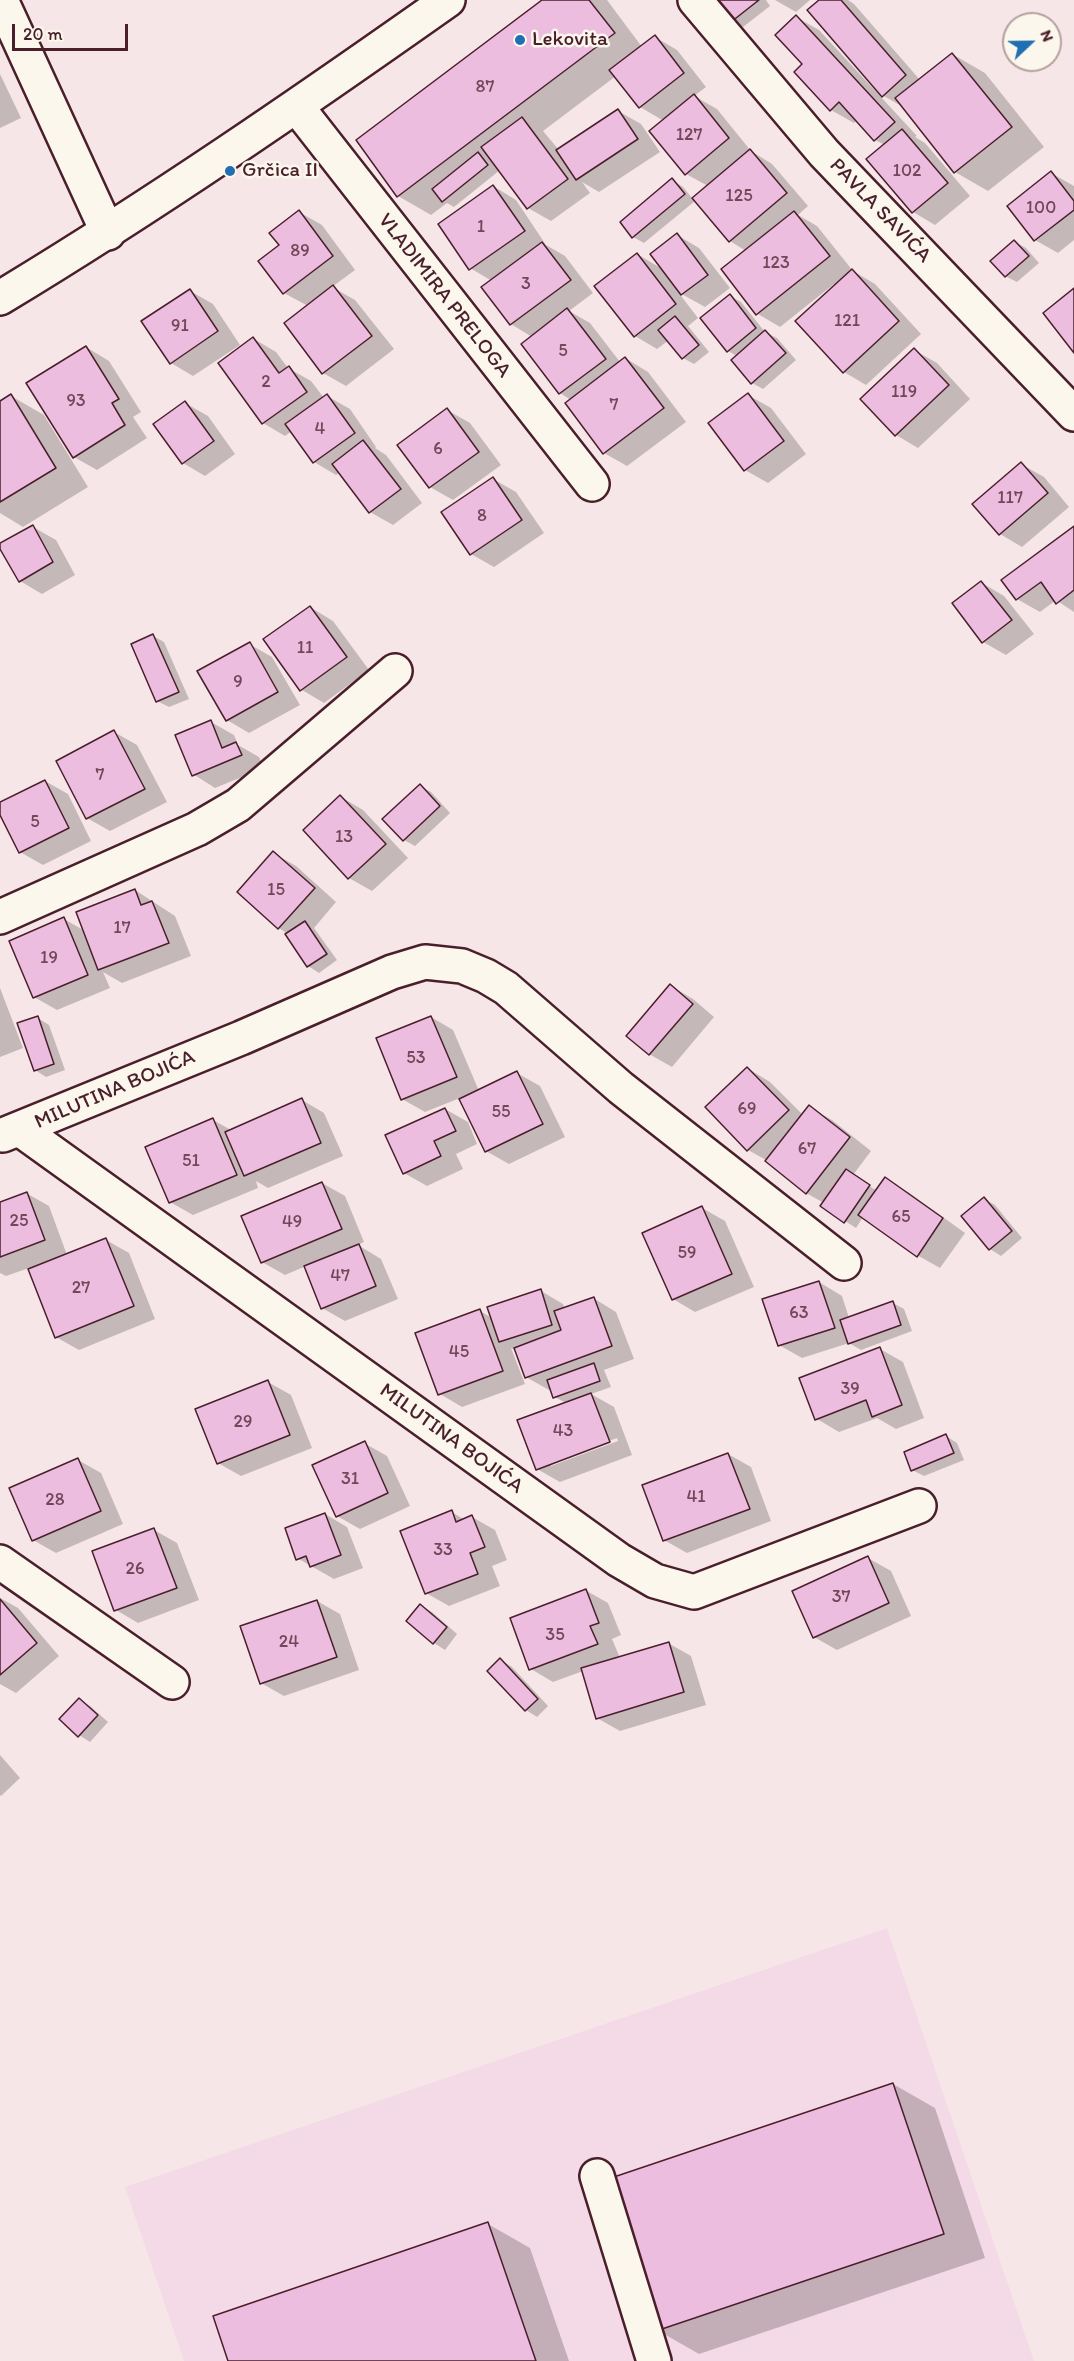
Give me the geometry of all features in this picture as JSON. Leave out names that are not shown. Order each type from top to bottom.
[{"type":"street","points":[[1,0],[108,233]]},
{"type":"street","points":[[0,298],[108,233],[297,107],[448,0]]},
{"type":"street","name":"PAVLA SAVIĆA","points":[[695,0],[824,153],[1074,414]]},
{"type":"street","name":"VLADIMIRA PRELOGA","points":[[297,107],[592,484]]},
{"type":"street","points":[[0,917],[197,829],[238,805],[395,671]]},
{"type":"street","name":"MILUTINA BOJIĆA","points":[[10,1133],[392,972],[425,962],[462,966],[506,988],[621,1088],[844,1263]]},
{"type":"street","name":"MILUTINA BOJIĆA","points":[[10,1133],[619,1560],[655,1581],[694,1592],[919,1506]]},
{"type":"street","points":[[0,1562],[171,1682]]},
{"type":"street","points":[[597,2176],[654,2361]]},
{"type":"shaded area","points":[[887,1928],[1034,2361],[184,2361],[125,2187]]},
{"type":"building","points":[[542,0],[589,0],[615,33],[397,197],[356,140]]},
{"type":"building","points":[[714,0],[759,0],[731,22]]},
{"type":"building","points":[[819,0],[841,0],[906,75],[882,97],[807,10]]},
{"type":"building","points":[[796,15],[895,122],[874,141],[839,102],[830,111],[794,72],[802,64],[775,35]]},
{"type":"building","points":[[655,35],[684,73],[639,108],[609,70]]},
{"type":"building","points":[[952,53],[1012,127],[954,173],[895,98]]},
{"type":"building","points":[[694,94],[729,138],[685,175],[649,131]]},
{"type":"building","points":[[618,109],[638,139],[576,180],[556,150]]},
{"type":"building","points":[[522,117],[568,179],[527,209],[481,147]]},
{"type":"building","points":[[902,129],[948,183],[912,213],[866,159]]},
{"type":"building","points":[[750,149],[787,193],[729,242],[692,198]]},
{"type":"building","points":[[478,152],[488,165],[442,202],[432,189]]},
{"type":"building","points":[[1051,171],[1074,201],[1074,210],[1034,241],[1007,206]]},
{"type":"building","points":[[672,178],[685,194],[632,238],[620,222]]},
{"type":"building","points":[[493,185],[525,231],[469,270],[438,224]]},
{"type":"building","points":[[299,210],[333,256],[283,294],[258,261],[279,245],[269,233]]},
{"type":"building","points":[[794,211],[830,256],[756,315],[721,269]]},
{"type":"building","points":[[677,233],[708,275],[681,295],[650,254]]},
{"type":"building","points":[[1014,240],[1029,256],[1005,277],[990,261]]},
{"type":"building","points":[[542,242],[571,280],[510,325],[481,287]]},
{"type":"building","points":[[637,253],[676,304],[634,337],[594,286]]},
{"type":"building","points":[[852,269],[899,321],[843,373],[795,321]]},
{"type":"building","points":[[333,285],[372,336],[322,374],[284,323]]},
{"type":"building","points":[[1074,288],[1074,353],[1043,313]]},
{"type":"building","points":[[190,289],[218,331],[170,364],[141,321]]},
{"type":"building","points":[[730,294],[756,328],[727,352],[700,318]]},
{"type":"building","points":[[567,308],[606,359],[559,394],[521,344]]},
{"type":"building","points":[[675,316],[699,345],[682,359],[658,330]]},
{"type":"building","points":[[765,330],[786,353],[751,384],[731,360]]},
{"type":"building","points":[[253,337],[279,373],[289,366],[307,392],[262,424],[218,363]]},
{"type":"building","points":[[86,346],[119,399],[112,403],[125,425],[73,458],[26,383]]},
{"type":"building","points":[[914,348],[949,385],[895,436],[860,399]]},
{"type":"building","points":[[625,357],[664,408],[603,454],[565,403]]},
{"type":"building","points":[[748,393],[784,441],[744,471],[708,423]]},
{"type":"building","points":[[11,394],[56,468],[0,502],[0,401]]},
{"type":"building","points":[[327,394],[355,433],[313,463],[285,424]]},
{"type":"building","points":[[185,401],[214,441],[182,464],[153,424]]},
{"type":"building","points":[[447,408],[479,452],[429,488],[397,445]]},
{"type":"building","points":[[363,440],[401,489],[369,513],[332,464]]},
{"type":"building","points":[[1021,462],[1048,493],[999,535],[972,504]]},
{"type":"building","points":[[493,477],[522,520],[470,555],[441,512]]},
{"type":"building","points":[[33,525],[53,562],[19,582],[0,549],[0,543]]},
{"type":"building","points":[[1074,526],[1074,590],[1056,604],[1041,582],[1016,600],[1001,580]]},
{"type":"building","points":[[981,581],[1012,620],[982,643],[952,603]]},
{"type":"building","points":[[310,606],[347,657],[300,691],[263,639]]},
{"type":"building","points":[[153,634],[179,692],[156,702],[131,644]]},
{"type":"building","points":[[250,642],[278,692],[226,721],[197,671]]},
{"type":"building","points":[[211,720],[222,748],[236,742],[242,755],[192,776],[175,735]]},
{"type":"building","points":[[114,730],[145,789],[86,819],[56,761]]},
{"type":"building","points":[[45,780],[69,828],[19,853],[0,815],[0,802]]},
{"type":"building","points":[[420,784],[440,806],[403,841],[382,819]]},
{"type":"building","points":[[340,795],[386,844],[348,879],[303,830]]},
{"type":"building","points":[[273,851],[315,888],[278,929],[237,892]]},
{"type":"building","points":[[135,889],[141,905],[152,901],[169,943],[98,970],[76,912]]},
{"type":"building","points":[[64,917],[88,975],[33,998],[9,941]]},
{"type":"building","points":[[305,921],[327,954],[307,967],[285,934]]},
{"type":"building","points":[[670,984],[693,1004],[649,1055],[626,1036]]},
{"type":"building","points":[[38,1016],[54,1064],[34,1071],[17,1023]]},
{"type":"building","points":[[431,1016],[457,1077],[401,1100],[376,1038]]},
{"type":"building","points":[[747,1067],[789,1110],[747,1151],[705,1107]]},
{"type":"building","points":[[517,1071],[543,1124],[485,1152],[459,1099]]},
{"type":"building","points":[[302,1098],[321,1143],[244,1176],[225,1132]]},
{"type":"building","points":[[809,1105],[850,1137],[806,1194],[765,1161]]},
{"type":"building","points":[[445,1108],[456,1131],[434,1141],[441,1156],[403,1174],[385,1135]]},
{"type":"building","points":[[213,1118],[237,1175],[169,1203],[145,1147]]},
{"type":"building","points":[[846,1169],[870,1185],[844,1223],[820,1206]]},
{"type":"building","points":[[885,1177],[943,1218],[917,1257],[858,1215]]},
{"type":"building","points":[[322,1182],[342,1229],[261,1263],[241,1216]]},
{"type":"building","points":[[27,1192],[45,1240],[0,1257],[0,1202]]},
{"type":"building","points":[[984,1197],[1012,1231],[989,1250],[961,1216]]},
{"type":"building","points":[[702,1206],[732,1274],[672,1300],[642,1233]]},
{"type":"building","points":[[106,1238],[134,1306],[55,1338],[28,1269]]},
{"type":"building","points":[[359,1244],[376,1286],[321,1309],[304,1266]]},
{"type":"building","points":[[819,1281],[835,1328],[778,1346],[762,1299]]},
{"type":"building","points":[[541,1289],[552,1325],[499,1342],[487,1307]]},
{"type":"building","points":[[594,1297],[612,1346],[525,1378],[514,1348],[561,1330],[554,1311]]},
{"type":"building","points":[[893,1301],[901,1325],[848,1344],[840,1320]]},
{"type":"building","points":[[480,1309],[503,1371],[438,1395],[415,1333]]},
{"type":"building","points":[[880,1347],[902,1405],[872,1417],[866,1400],[815,1420],[799,1378]]},
{"type":"building","points":[[594,1363],[600,1381],[553,1398],[547,1380]]},
{"type":"building","points":[[268,1380],[290,1435],[217,1464],[195,1409]]},
{"type":"building","points":[[591,1393],[610,1442],[536,1470],[517,1420]]},
{"type":"building","points":[[946,1434],[954,1453],[911,1471],[904,1452]]},
{"type":"building","points":[[365,1441],[388,1493],[336,1517],[312,1465]]},
{"type":"building","points":[[728,1453],[750,1509],[663,1541],[642,1485]]},
{"type":"building","points":[[78,1458],[101,1511],[32,1541],[9,1488]]},
{"type":"building","points":[[452,1510],[456,1522],[472,1515],[485,1547],[470,1553],[478,1574],[425,1594],[400,1531]]},
{"type":"building","points":[[325,1513],[341,1555],[310,1567],[306,1556],[296,1560],[285,1528]]},
{"type":"building","points":[[154,1528],[177,1588],[114,1611],[92,1551]]},
{"type":"building","points":[[868,1556],[889,1603],[813,1638],[792,1591]]},
{"type":"building","points":[[586,1589],[599,1623],[590,1626],[598,1644],[529,1670],[510,1618]]},
{"type":"building","points":[[0,1599],[37,1643],[0,1675]]},
{"type":"building","points":[[317,1600],[337,1657],[260,1684],[240,1626]]},
{"type":"building","points":[[420,1604],[447,1627],[433,1644],[406,1621]]},
{"type":"building","points":[[669,1642],[684,1692],[596,1719],[581,1668]]},
{"type":"building","points":[[500,1658],[538,1699],[525,1711],[487,1671]]},
{"type":"building","points":[[79,1698],[98,1715],[78,1737],[59,1719]]},
{"type":"building","points":[[893,2083],[944,2234],[656,2331],[605,2180]]},
{"type":"building","points":[[488,2222],[536,2361],[228,2361],[213,2316]]},
{"type":"place","name":"Lekovita","points":[[520,40]]},
{"type":"place","name":"Grčica II","points":[[230,171]]}]
